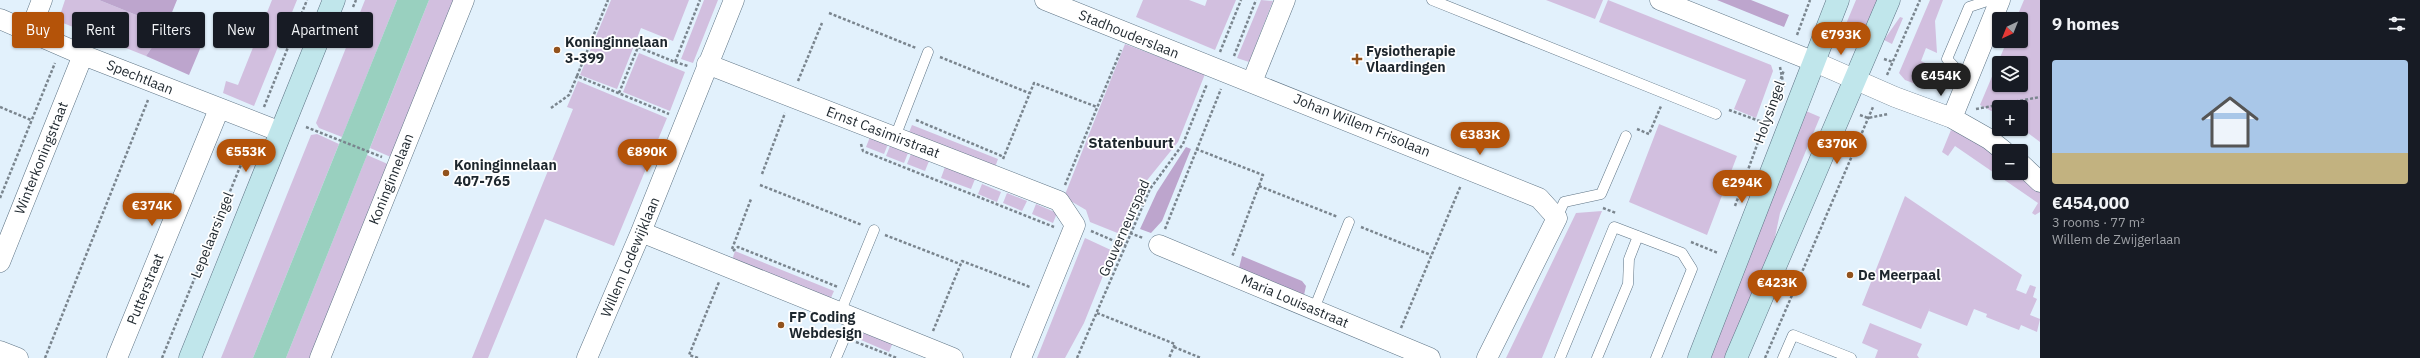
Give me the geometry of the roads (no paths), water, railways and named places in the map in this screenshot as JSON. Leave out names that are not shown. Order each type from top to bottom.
[{"type":"street","points":[[37,12],[42,0]]},
{"type":"street","name":"Lepelaarsingel","points":[[190,358],[334,0]]},
{"type":"street","name":"Koninginnelaan","points":[[320,358],[464,0]]},
{"type":"street","name":"Willem Lodewijklaan","points":[[587,358],[641,232],[684,121],[734,0]]},
{"type":"street","name":"Stadhouderslaan","points":[[1045,0],[1128,32],[1221,71]]},
{"type":"street","points":[[1252,82],[1285,0]]},
{"type":"street","points":[[1660,0],[1790,51],[1924,108],[1954,114],[1995,144]]},
{"type":"street","name":"Holysingel","points":[[1699,358],[1838,0]]},
{"type":"street","points":[[1736,358],[1889,0]]},
{"type":"street","points":[[1954,114],[2000,0]]},
{"type":"street","name":"Spechtlaan","points":[[0,19],[12,24]]},
{"type":"street","name":"Spechtlaan","points":[[64,46],[280,132]]},
{"type":"street","name":"Winterkoningstraat","points":[[0,262],[83,55]]},
{"type":"street","name":"Ernst Casimirstraat","points":[[708,64],[1058,201],[1073,229],[1021,358]]},
{"type":"street","name":"Johan Willem Frisolaan","points":[[1221,71],[1468,168],[1539,198],[1557,218]]},
{"type":"street","name":"Putterstraat","points":[[117,358],[219,109]]},
{"type":"street","points":[[2028,171],[2040,182]]},
{"type":"street","points":[[1487,358],[1557,218]]},
{"type":"street","points":[[641,232],[953,358]]},
{"type":"street","name":"Maria Louisastraat","points":[[1159,245],[1314,308],[1430,358]]},
{"type":"street","points":[[0,351],[18,358]]},
{"type":"lane","points":[[1432,0],[1716,114]]},
{"type":"lane","points":[[1968,81],[1947,59],[1969,7],[1990,0]]},
{"type":"lane","points":[[895,137],[928,52]]},
{"type":"lane","points":[[1557,218],[1564,202],[1601,194],[1626,136]]},
{"type":"lane","points":[[1314,308],[1349,222]]},
{"type":"lane","points":[[1560,358],[1614,227],[1682,253],[1692,269],[1656,358]]},
{"type":"lane","points":[[836,358],[845,338],[849,291],[874,230]]},
{"type":"lane","points":[[1597,358],[1628,284],[1629,259],[1638,236]]},
{"type":"lane","points":[[1783,358],[1793,335],[1851,358]]},
{"type":"place","name":"Koninginnelaan 3-399","points":[[557,50]]},
{"type":"place","name":"Fysiotherapie Vlaardingen","points":[[1357,59]]},
{"type":"place","name":"Koninginnelaan 407-765","points":[[446,173]]},
{"type":"place","name":"De Meerpaal","points":[[1850,275]]},
{"type":"place","name":"FP Coding Webdesign","points":[[781,325]]},
{"type":"district","name":"Statenbuurt","points":[[1131,142]]}]
